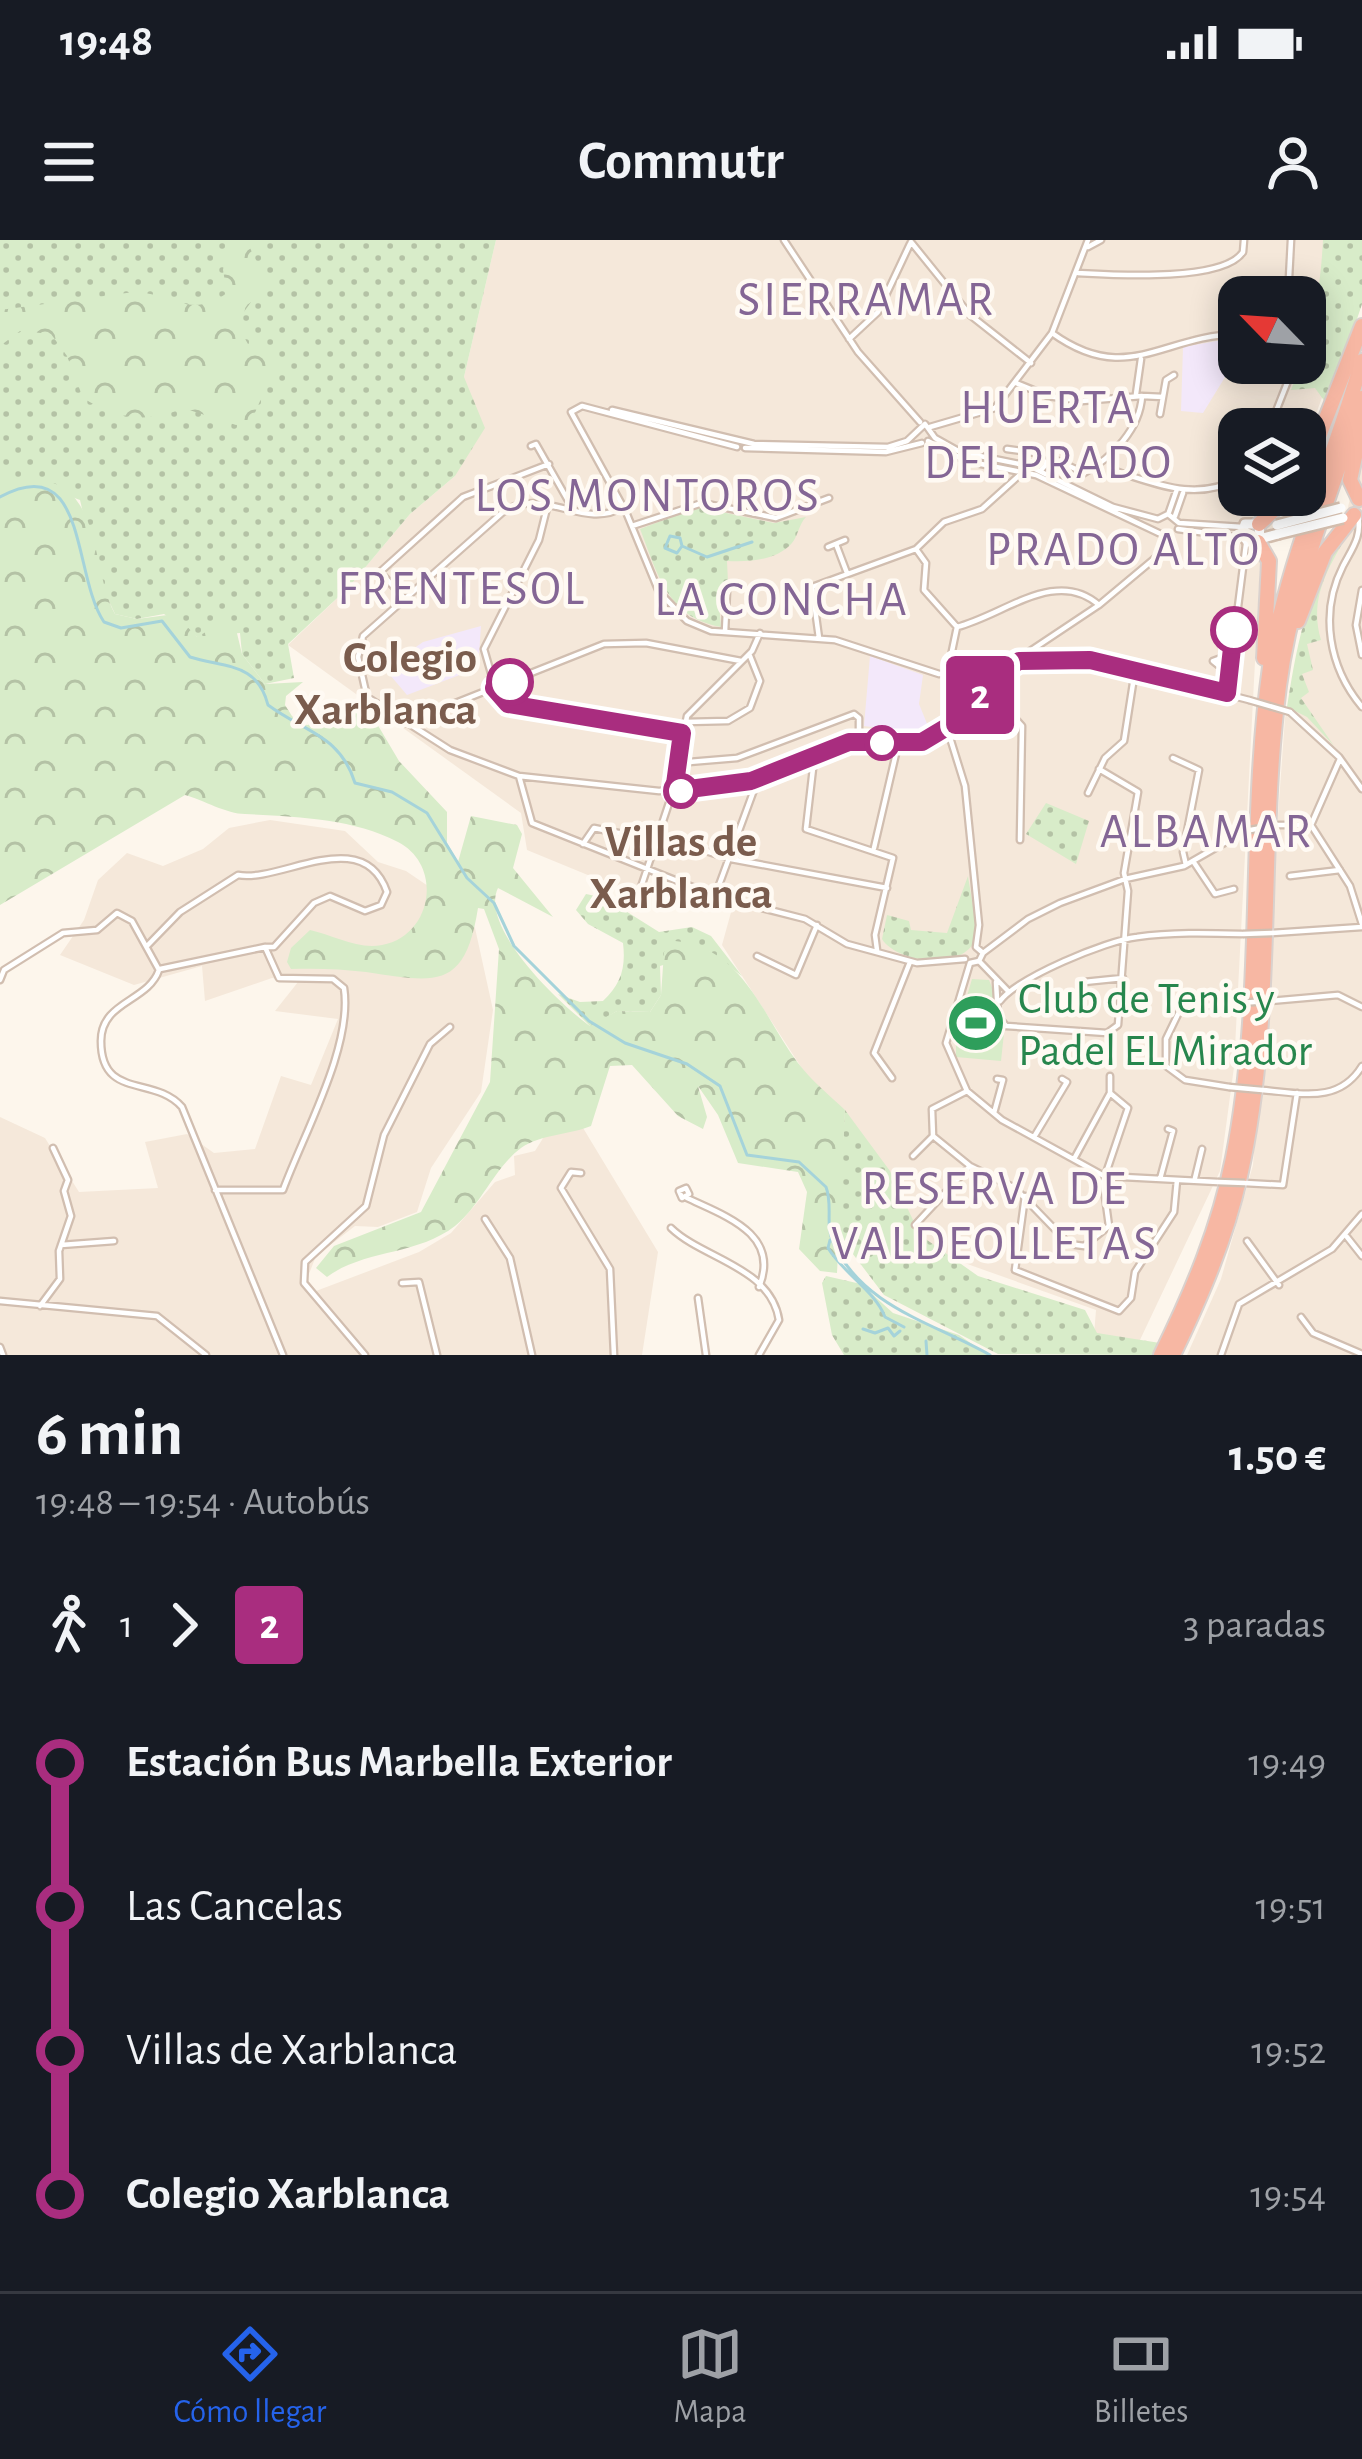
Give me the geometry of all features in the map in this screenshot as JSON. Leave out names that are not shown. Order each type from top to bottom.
[{"type":"highway","points":[[1326,418],[1362,326]]},
{"type":"highway","points":[[1161,1355],[1210,1243],[1238,1134],[1264,727],[1274,643],[1289,579],[1362,362]]},
{"type":"highway","points":[[1173,1355],[1219,1248],[1249,1132],[1283,660],[1299,583],[1362,398]]},
{"type":"highway","points":[[1283,660],[1325,551],[1354,509],[1350,480],[1362,424]]},
{"type":"highway","points":[[1264,727],[1260,712],[1269,561],[1253,534],[1270,516]]},
{"type":"main road","points":[[1253,534],[1354,509]]},
{"type":"street","points":[[784,240],[849,339],[928,434],[959,459],[1024,471],[1166,536]]},
{"type":"street","points":[[1088,240],[1052,333],[1016,383],[985,415],[886,452],[741,445],[605,410],[573,409],[572,418],[623,507],[670,608],[699,627],[819,638],[946,675],[989,673],[1069,658],[1140,671],[1290,712],[1340,759],[1362,788]]},
{"type":"street","points":[[1083,250],[1101,240]]},
{"type":"street","points":[[1078,273],[1137,276],[1228,267],[1243,252],[1244,240]]},
{"type":"street","points":[[1289,276],[1291,240]]},
{"type":"street","points":[[849,339],[878,312],[912,241],[970,315],[1031,363]]},
{"type":"street","points":[[1052,333],[1085,356],[1142,359],[1192,339],[1218,336]]},
{"type":"street","points":[[1042,471],[1052,458],[1084,473],[1117,451],[1139,395],[1142,359]]},
{"type":"street","points":[[1160,414],[1166,380],[1174,375]]},
{"type":"street","points":[[1016,383],[1082,401],[1163,397]]},
{"type":"street","points":[[912,416],[914,432]]},
{"type":"street","points":[[914,432],[928,434]]},
{"type":"street","points":[[741,445],[887,447],[914,432],[928,434],[964,454],[1042,471],[1113,507],[1253,534],[1227,693]]},
{"type":"street","points":[[531,446],[536,444],[574,511]]},
{"type":"street","points":[[1007,449],[1036,453],[1045,462]]},
{"type":"street","points":[[405,599],[380,572],[463,497],[548,464]]},
{"type":"street","points":[[819,638],[812,586],[916,549],[944,522],[982,509],[1024,471]]},
{"type":"street","points":[[1115,471],[1180,490],[1218,488]]},
{"type":"street","points":[[623,507],[604,516],[548,504],[510,506],[363,636],[358,649],[367,698],[417,732],[519,776],[674,791],[758,779],[815,751],[859,742],[922,742],[947,728],[1006,667],[1099,605],[1166,549],[1180,490]]},
{"type":"street","points":[[632,526],[701,502],[776,518],[830,498]]},
{"type":"street","points":[[548,504],[524,574],[488,633],[484,649],[494,688],[508,704],[682,733]]},
{"type":"street","points":[[1354,509],[1361,536],[1336,583],[1330,631],[1342,677],[1362,707]]},
{"type":"street","points":[[1157,528],[1158,519]]},
{"type":"street","points":[[845,540],[832,546],[847,573]]},
{"type":"street","points":[[916,549],[926,562],[924,590],[957,627]]},
{"type":"street","points":[[957,627],[1059,588],[1078,591],[1099,605]]},
{"type":"street","points":[[1362,590],[1356,625],[1362,655]]},
{"type":"street","points":[[724,632],[727,591]]},
{"type":"street","points":[[946,675],[957,627]]},
{"type":"street","points":[[639,893],[674,791],[685,722],[698,700],[748,654],[760,633]]},
{"type":"street","points":[[405,723],[613,643],[646,643],[741,661]]},
{"type":"street","points":[[685,722],[728,721],[750,708],[760,680],[748,654]]},
{"type":"street","points":[[1229,673],[1213,661],[1218,655],[1232,654]]},
{"type":"street","points":[[1088,793],[1099,769],[1124,741],[1134,677],[1140,671]]},
{"type":"street","points":[[987,688],[1022,726],[1020,840]]},
{"type":"street","points":[[677,763],[737,758],[854,714],[859,718],[859,742]]},
{"type":"street","points":[[415,722],[417,732]]},
{"type":"street","points":[[947,728],[967,798],[979,925],[976,947]]},
{"type":"street","points":[[874,848],[898,745]]},
{"type":"street","points":[[815,751],[806,830],[893,857],[877,950]]},
{"type":"street","points":[[1172,758],[1199,770],[1183,852],[1215,893],[1234,889]]},
{"type":"street","points":[[1311,825],[1340,759]]},
{"type":"street","points":[[996,982],[998,1016],[1006,1026],[1107,1033],[1120,1021],[1125,879],[1138,789],[1099,769]]},
{"type":"street","points":[[519,776],[529,820],[715,896],[817,925],[848,944],[910,962],[979,962],[1008,991]]},
{"type":"street","points":[[715,896],[758,779]]},
{"type":"street","points":[[979,962],[983,952],[1028,919],[1125,879],[1190,863],[1245,831],[1311,825]]},
{"type":"street","points":[[1000,1001],[1008,991],[1126,939],[1362,925],[1340,870],[1311,825]]},
{"type":"street","points":[[584,844],[594,828],[887,888]]},
{"type":"street","points":[[147,946],[180,912],[238,874],[255,878],[286,865],[335,856],[375,872],[383,881],[387,892],[381,905],[365,911],[330,896],[314,904],[274,946],[158,970]]},
{"type":"street","points":[[1289,876],[1340,870]]},
{"type":"street","points":[[0,980],[4,970],[63,933],[97,930],[116,913],[132,921],[158,970],[151,985],[112,1011],[102,1031],[102,1057],[121,1084],[164,1093],[178,1102],[283,1355]]},
{"type":"street","points":[[757,956],[796,975],[817,925]]},
{"type":"street","points":[[215,1190],[283,1190],[334,1064],[348,1014],[344,988],[333,979],[279,978],[265,947]]},
{"type":"street","points":[[976,947],[983,952]]},
{"type":"street","points":[[976,947],[968,950],[946,1043],[967,1091],[994,1113],[1104,1176],[1283,1185],[1297,1093]]},
{"type":"street","points":[[892,1078],[874,1053],[910,962]]},
{"type":"street","points":[[1084,982],[1123,978]]},
{"type":"street","points":[[1362,1007],[1338,995],[1181,1008],[1166,1039],[1164,1060],[1173,1073],[1229,1087],[1297,1093],[1336,1091],[1362,1066]]},
{"type":"street","points":[[365,1355],[304,1283],[305,1262],[366,1206],[384,1135],[430,1044],[450,1027]]},
{"type":"street","points":[[1074,1159],[1110,1093],[1110,1076]]},
{"type":"street","points":[[994,1113],[1003,1080],[997,1079]]},
{"type":"street","points":[[1034,1137],[1067,1082],[1062,1079]]},
{"type":"street","points":[[913,1156],[933,1136],[932,1109],[967,1091]]},
{"type":"street","points":[[933,1136],[970,1166],[1025,1196],[1069,1244],[1094,1244],[1109,1226],[1104,1176],[1128,1108],[1110,1093]]},
{"type":"street","points":[[1160,1179],[1174,1131],[1168,1130]]},
{"type":"street","points":[[38,1307],[60,1279],[61,1246],[72,1206],[64,1191],[68,1180],[53,1148]]},
{"type":"street","points":[[1194,1181],[1202,1148]]},
{"type":"street","points":[[915,1225],[970,1166]]},
{"type":"street","points":[[581,1173],[571,1172],[561,1188],[610,1269],[614,1355]]},
{"type":"street","points":[[1025,1196],[1015,1270],[1119,1311],[1131,1298],[1136,1272],[1174,1212],[1177,1180]]},
{"type":"street","points":[[686,1198],[758,1240],[765,1256],[759,1287]]},
{"type":"street","points":[[1221,1355],[1235,1308],[1279,1285],[1346,1235],[1362,1214]]},
{"type":"street","points":[[485,1219],[511,1258],[532,1355]]},
{"type":"street","points":[[671,1228],[683,1240],[736,1265],[759,1287],[779,1320],[758,1355]]},
{"type":"street","points":[[1346,1235],[1362,1256]]},
{"type":"street","points":[[61,1246],[114,1241]]},
{"type":"street","points":[[1247,1241],[1279,1285]]},
{"type":"street","points":[[401,1283],[419,1282],[437,1355]]},
{"type":"street","points":[[698,1298],[706,1355]]},
{"type":"street","points":[[0,1300],[157,1316],[206,1355]]},
{"type":"street","points":[[1301,1317],[1313,1333],[1362,1354]]},
{"type":"shaded area","points":[[496,240],[1338,240],[1342,343],[1318,408],[1218,408],[1218,516],[1278,516],[1260,565],[1234,1067],[1220,1171],[1139,1342],[1094,1335],[1096,1310],[917,1246],[722,945],[733,905],[649,874],[634,894],[527,850],[521,813],[288,645],[348,588],[410,514],[455,476],[464,377]]},
{"type":"shaded area","points":[[1218,341],[1221,384],[1203,413],[1181,411],[1183,347]]},
{"type":"shaded area","points":[[1362,445],[1362,1355],[1187,1355],[1221,1279],[1253,1165],[1285,718],[1322,570],[1342,534]]},
{"type":"shaded area","name":"Colegio Xarblanca","points":[[481,626],[478,668],[407,695],[385,669],[423,642]]},
{"type":"shaded area","points":[[870,656],[923,675],[919,704],[928,726],[910,732],[864,726]]},
{"type":"shaded area","points":[[270,820],[345,831],[378,862],[406,871],[450,901],[475,928],[493,1010],[481,1092],[431,1168],[417,1212],[378,1227],[355,1226],[316,1256],[307,1279],[316,1291],[419,1252],[451,1233],[495,1182],[515,1175],[514,1156],[535,1151],[550,1127],[574,1113],[658,1252],[642,1355],[0,1355],[0,1117],[45,1138],[79,1192],[158,1188],[145,1142],[187,1134],[214,1153],[255,1149],[281,1076],[311,1085],[338,1019],[275,1011],[298,982],[272,978],[205,1001],[202,966],[134,985],[60,955],[84,920],[98,880],[127,853],[163,866],[203,849],[229,828]]},
{"type":"green space","points":[[0,240],[496,240],[464,377],[485,428],[455,476],[410,514],[348,588],[288,644],[294,678],[265,684],[242,654],[240,633],[197,637],[164,614],[137,619],[115,614],[98,577],[80,500],[28,481],[0,481]]},
{"type":"green space","points":[[228,240],[252,240],[250,248],[266,281],[236,323],[248,344],[271,346],[276,364],[251,422],[236,425],[183,408],[157,416],[120,415],[83,398],[67,356],[51,334],[20,331],[0,346],[0,310],[134,292],[191,305],[214,301],[227,293],[223,270]]},
{"type":"green space","points":[[1323,240],[1362,240],[1362,304],[1328,406],[1315,388],[1291,390],[1293,384],[1326,384],[1326,276],[1320,276]]},
{"type":"green space","points":[[41,480],[61,486],[85,514],[115,614],[137,619],[175,614],[197,637],[220,624],[235,625],[242,654],[265,684],[303,682],[286,696],[285,705],[297,724],[308,725],[343,705],[373,717],[399,761],[447,812],[447,843],[458,862],[471,816],[517,825],[522,834],[513,868],[553,917],[498,888],[495,904],[500,923],[542,983],[590,1026],[617,1011],[650,1012],[661,995],[664,952],[675,941],[698,946],[735,970],[798,1063],[845,1110],[837,1273],[820,1271],[799,1249],[807,1192],[798,1172],[738,1163],[718,1115],[698,1086],[707,1117],[703,1129],[678,1116],[632,1065],[610,1066],[591,1126],[521,1148],[473,1208],[440,1236],[358,1261],[327,1277],[316,1268],[334,1246],[421,1212],[490,1082],[499,949],[484,909],[478,908],[465,955],[443,975],[410,978],[291,969],[287,962],[291,948],[310,930],[364,945],[399,939],[421,915],[426,899],[422,867],[398,842],[362,828],[238,813],[185,795],[0,905],[0,481]]},
{"type":"green space","points":[[698,507],[774,523],[806,517],[792,543],[778,554],[727,561],[728,582],[718,593],[721,627],[703,622],[676,604],[659,578],[640,529]]},
{"type":"green space","points":[[1356,522],[1359,533],[1351,529],[1323,582],[1317,610],[1321,640],[1307,644],[1313,670],[1302,674],[1309,692],[1301,698],[1334,746],[1307,717],[1287,707],[1316,587],[1340,544]]},
{"type":"green space","points":[[1046,803],[1089,821],[1076,864],[1026,834]]},
{"type":"green space","points":[[968,876],[976,935],[968,950],[944,960],[929,960],[901,954],[882,939],[887,915],[909,921],[911,930],[947,933]]},
{"type":"green space","points":[[586,894],[605,898],[659,932],[692,927],[711,936],[742,976],[709,951],[660,966],[661,995],[650,1012],[617,1011],[591,1027],[558,994],[580,1002],[603,1001],[618,982],[624,952],[623,943],[588,924],[576,910]]},
{"type":"green space","name":"Club de Tenis y Padel EL Mirador","points":[[972,979],[989,980],[995,995],[992,1031],[1004,1033],[1001,1061],[956,1057],[956,1034]]},
{"type":"green space","points":[[845,1110],[890,1171],[920,1235],[978,1276],[1085,1310],[1097,1333],[1160,1343],[1154,1355],[998,1354],[884,1295],[837,1233]]},
{"type":"green space","points":[[826,1276],[861,1284],[893,1313],[959,1335],[988,1355],[844,1355],[832,1335],[822,1283]]},
{"type":"waterway","points":[[0,497],[28,487],[49,490],[63,503],[104,622],[121,628],[162,621],[190,657],[248,674],[268,705],[320,736],[340,754],[355,783],[392,792],[427,813],[467,878],[494,903],[514,946],[589,1021],[625,1043],[687,1064],[720,1086],[747,1155],[799,1162],[826,1187],[833,1242],[862,1283],[901,1311],[990,1355]]},
{"type":"waterway","points":[[682,546],[677,553],[665,548],[670,536],[680,538],[682,546],[707,557],[752,542]]},
{"type":"waterway","points":[[830,1240],[828,1248],[885,1317],[904,1327]]},
{"type":"waterway","points":[[863,1329],[875,1333],[888,1328],[894,1336],[900,1331]]},
{"type":"waterway","points":[[926,1341],[927,1355]]},
{"type":"bus line","name":"2","points":[[510,682],[494,688],[508,704],[682,733],[674,791],[692,791],[751,781],[840,744],[922,742],[952,724],[1000,672],[1019,661],[1090,660],[1227,693],[1234,630]]},
{"type":"place","name":"Colegio Xarblanca","points":[[510,682]]},
{"type":"place","name":"Villas de Xarblanca","points":[[681,791]]},
{"type":"place","name":"Club de Tenis y Padel EL Mirador","points":[[976,1023]]},
{"type":"district","name":"SIERRAMAR","points":[[867,298]]},
{"type":"district","name":"HUERTA DEL PRADO","points":[[1049,434]]},
{"type":"district","name":"LOS MONTOROS","points":[[648,494]]},
{"type":"district","name":"PRADO ALTO","points":[[1124,548]]},
{"type":"district","name":"FRENTESOL","points":[[462,587]]},
{"type":"district","name":"LA CONCHA","points":[[782,598]]},
{"type":"district","name":"ALBAMAR","points":[[1207,830]]},
{"type":"district","name":"RESERVA DE VALDEOLLETAS","points":[[995,1214]]}]
